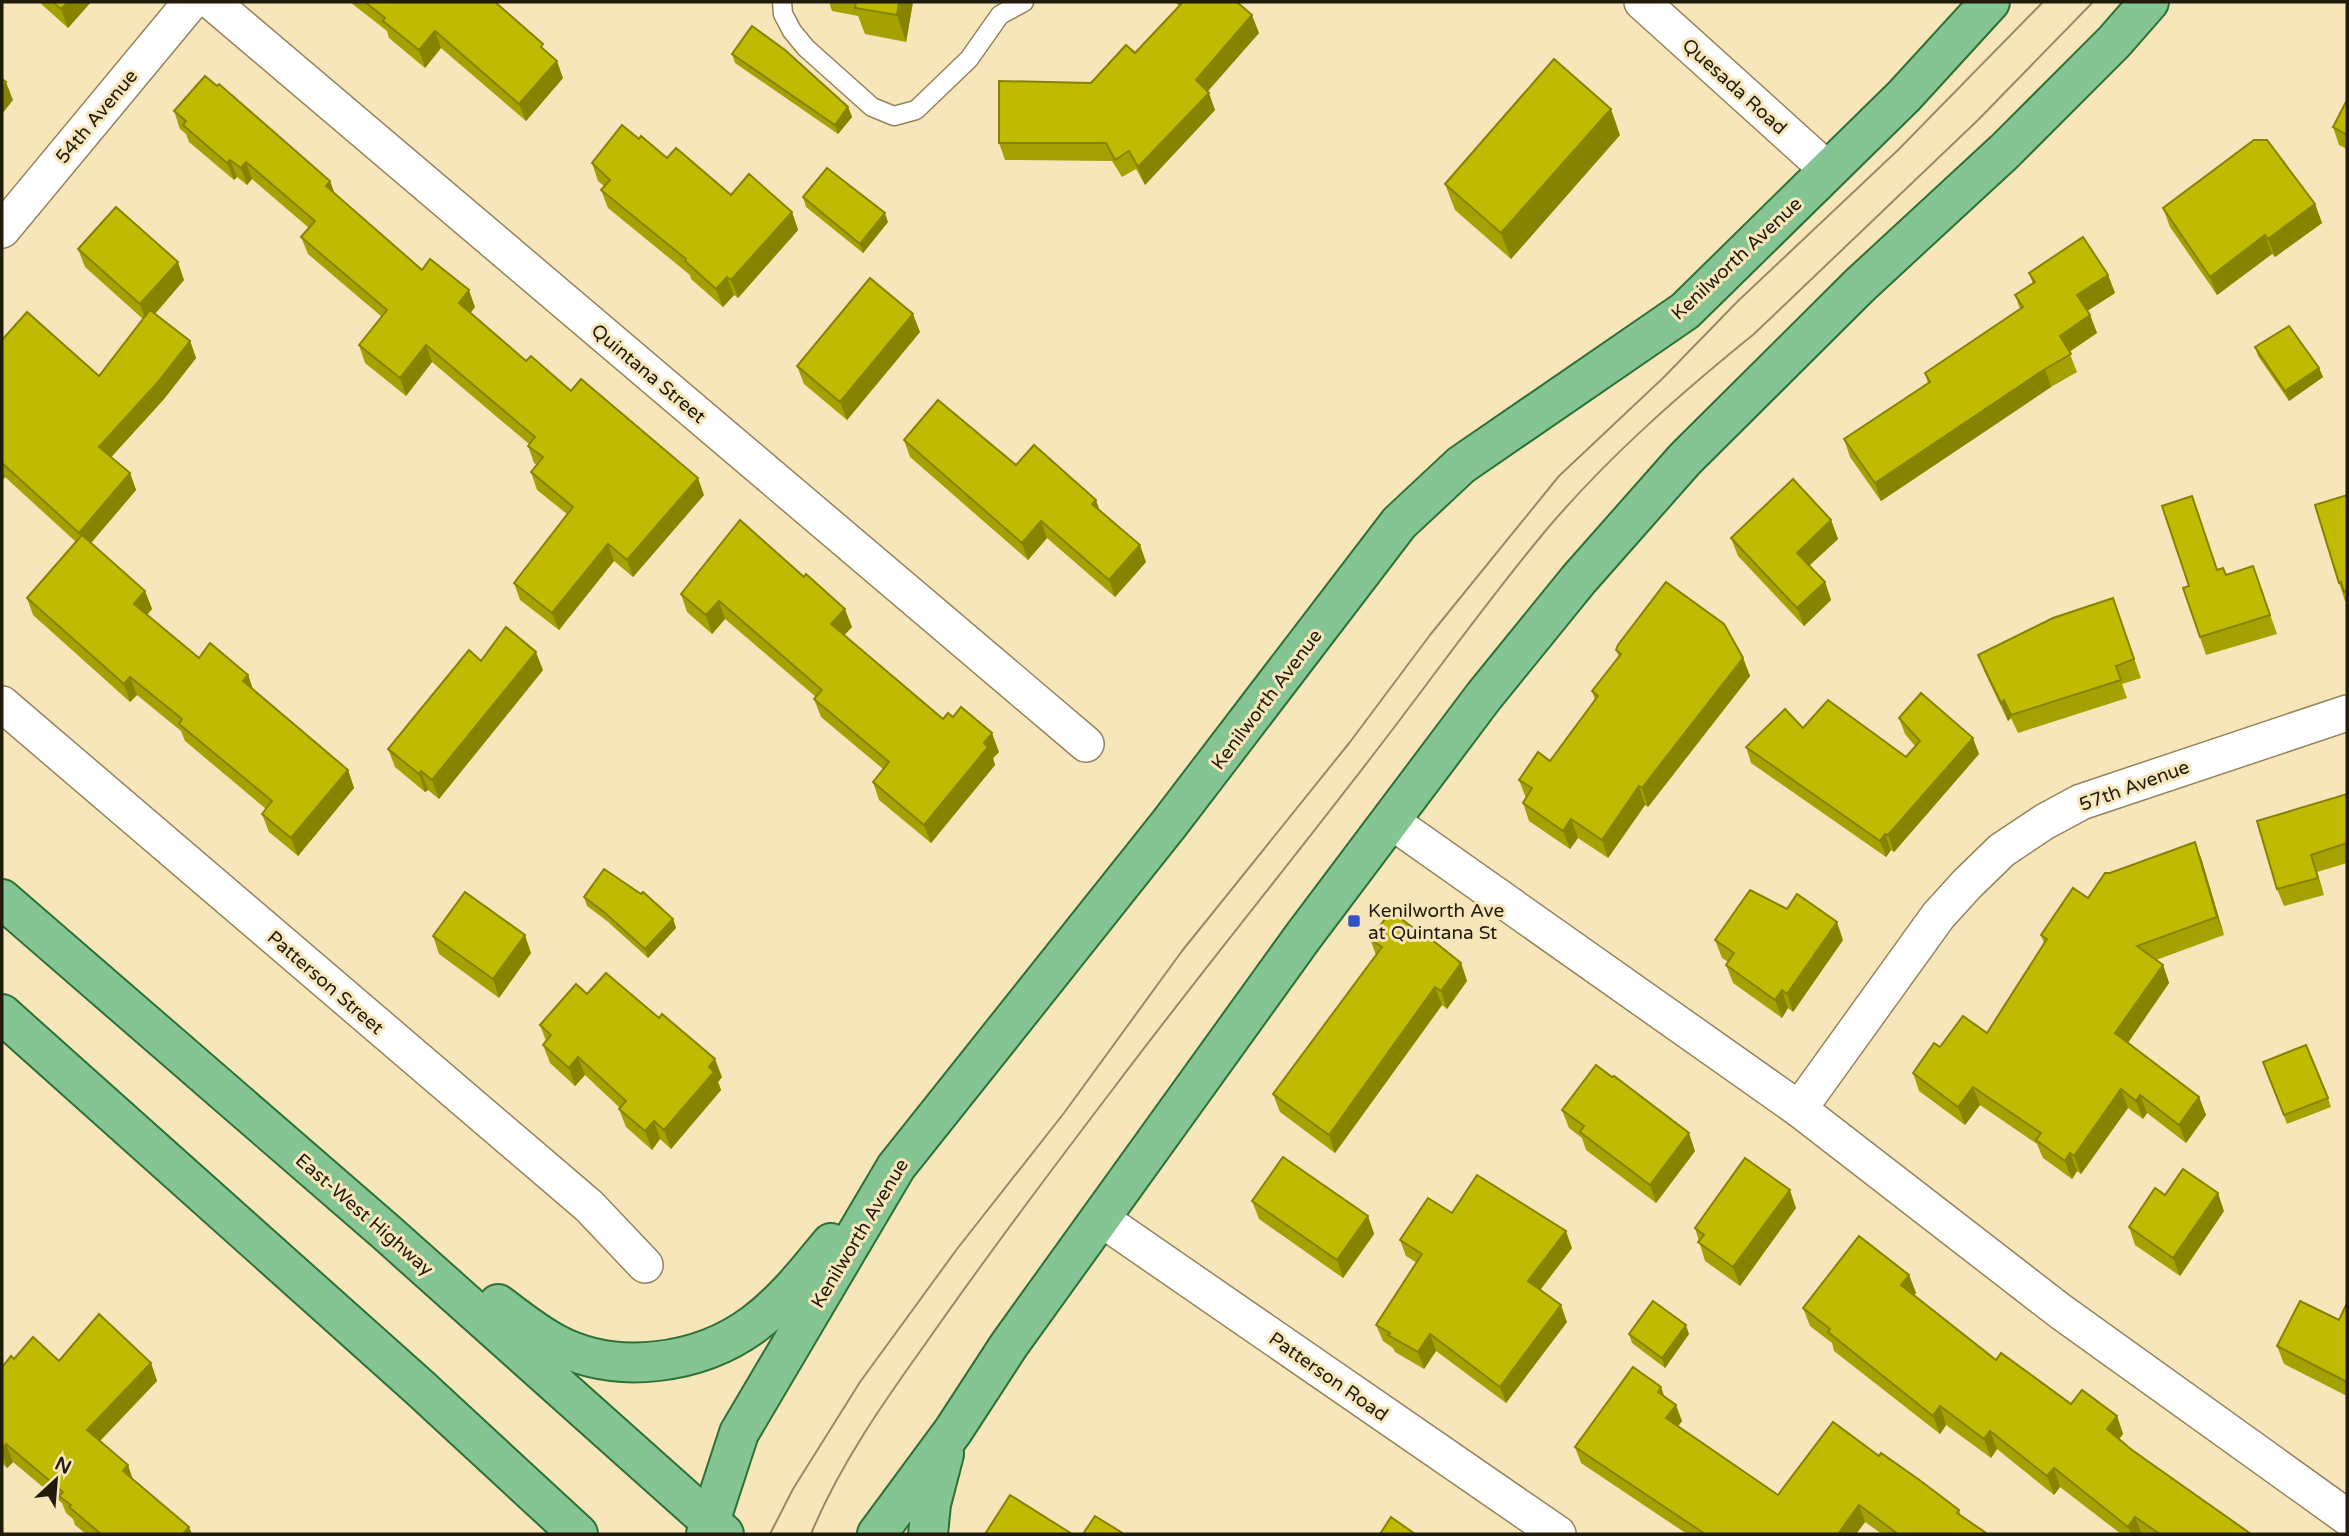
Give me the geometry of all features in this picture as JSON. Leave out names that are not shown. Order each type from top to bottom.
[{"type":"main road","name":"Kenilworth Avenue","points":[[713,1530],[739,1433],[897,1167],[1177,814],[1399,523],[1461,465],[1685,311],[1904,96],[1990,2]]},
{"type":"main road","points":[[877,1534],[953,1431],[1009,1345],[1293,950],[1484,696],[1579,579],[1685,458],[1860,285],[2005,151],[2114,42],[2149,2]]},
{"type":"main road","name":"East-West Highway","points":[[2,899],[386,1232],[713,1530]]},
{"type":"main road","points":[[2,1014],[419,1387],[578,1534]]},
{"type":"main road","points":[[386,1232],[457,1273],[556,1344],[603,1359],[653,1361],[717,1347],[755,1323],[794,1286],[897,1167]]},
{"type":"main road","points":[[419,1387],[541,1534]]},
{"type":"main road","points":[[928,1534],[941,1462],[953,1431]]},
{"type":"street","name":"54th Avenue","points":[[2,230],[191,2]]},
{"type":"street","name":"Quintana Street","points":[[212,2],[1086,744]]},
{"type":"street","name":"Quesada Road","points":[[1642,2],[1828,170]]},
{"type":"street","name":"Patterson Street","points":[[2,705],[589,1206],[645,1265]]},
{"type":"street","name":"57th Avenue","points":[[1800,1109],[1938,916],[2002,850],[2044,822],[2081,802],[2347,713]]},
{"type":"street","points":[[1391,821],[1800,1109],[2060,1311],[2347,1517]]},
{"type":"street","name":"Patterson Road","points":[[1100,1218],[1558,1534]]},
{"type":"lane","points":[[782,2],[783,13],[792,31],[806,48],[872,107],[894,116],[916,110],[969,60],[1000,15],[1024,2]]},
{"type":"building","points":[[53,2],[68,2],[61,9]]},
{"type":"building","points":[[365,2],[495,2],[543,44],[541,47],[557,61],[519,104],[435,31],[419,50],[383,21],[385,18]]},
{"type":"building","points":[[856,2],[899,2],[897,15],[855,8]]},
{"type":"building","points":[[1183,2],[1237,2],[1252,15],[1196,80],[1209,93],[1138,167],[1129,151],[1115,160],[1106,143],[999,143],[999,81],[1091,83],[1126,45],[1135,53]]},
{"type":"building","points":[[752,26],[785,50],[848,107],[835,125],[732,54]]},
{"type":"building","points":[[1554,59],[1611,109],[1501,233],[1445,184]]},
{"type":"building","points":[[205,76],[217,86],[219,84],[330,181],[326,186],[422,270],[430,259],[469,290],[459,303],[526,361],[531,356],[571,391],[581,379],[698,478],[627,560],[608,544],[552,613],[514,583],[573,507],[531,472],[543,457],[528,446],[535,437],[426,345],[400,378],[359,345],[387,310],[301,237],[315,221],[246,162],[241,168],[230,160],[227,163],[183,125],[186,121],[174,111]]},
{"type":"building","points":[[2347,100],[2347,135],[2333,127]]},
{"type":"building","points":[[622,125],[639,139],[641,136],[667,158],[676,148],[731,195],[749,174],[792,212],[731,280],[727,277],[716,289],[685,261],[686,259],[601,190],[610,180],[592,163]]},
{"type":"building","points":[[2254,140],[2267,140],[2315,204],[2268,239],[2265,235],[2210,277],[2163,208]]},
{"type":"building","points":[[827,168],[885,213],[860,244],[803,197]]},
{"type":"building","points":[[116,207],[178,262],[140,304],[78,249]]},
{"type":"building","points":[[2083,237],[2108,275],[2077,295],[2090,315],[2060,336],[2071,354],[1875,483],[1844,439],[1930,382],[1925,373],[2023,307],[2015,295],[2035,282],[2029,273]]},
{"type":"building","points":[[870,278],[913,314],[840,402],[797,366]]},
{"type":"building","points":[[150,310],[190,341],[158,382],[99,447],[130,473],[79,533],[2,463],[2,340],[27,312],[99,376]]},
{"type":"building","points":[[2289,326],[2319,368],[2285,391],[2255,347]]},
{"type":"building","points":[[938,400],[1016,465],[1034,445],[1096,500],[1092,504],[1140,545],[1109,580],[1041,521],[1022,543],[904,440]]},
{"type":"building","points":[[1793,479],[1831,520],[1797,553],[1825,582],[1797,608],[1731,538]]},
{"type":"building","points":[[2347,495],[2347,591],[2344,592],[2315,505]]},
{"type":"building","points":[[2192,496],[2217,570],[2223,568],[2226,575],[2253,566],[2270,615],[2200,637],[2183,588],[2189,586],[2162,506]]},
{"type":"building","points":[[740,520],[845,609],[831,624],[943,719],[948,713],[953,717],[961,707],[992,733],[984,743],[988,747],[924,825],[873,782],[889,762],[814,699],[822,690],[719,601],[706,615],[681,594]]},
{"type":"building","points":[[82,535],[145,591],[134,604],[199,658],[210,643],[248,675],[243,681],[348,770],[291,838],[262,814],[272,801],[179,724],[182,719],[130,677],[124,684],[27,598]]},
{"type":"building","points":[[1666,582],[1724,624],[1743,658],[1642,788],[1639,786],[1602,840],[1571,819],[1563,831],[1523,803],[1532,788],[1519,780],[1538,752],[1550,761],[1598,696],[1592,691],[1621,654],[1616,650],[1618,645]]},
{"type":"building","points":[[2113,598],[2134,659],[2116,666],[2121,680],[2011,715],[2004,700],[2001,703],[1978,655],[2053,618]]},
{"type":"building","points":[[506,627],[536,652],[432,780],[421,771],[419,774],[388,749],[469,650],[481,661]]},
{"type":"building","points":[[1921,693],[1973,738],[1880,841],[1746,747],[1785,709],[1803,728],[1828,700],[1906,757],[1920,741],[1899,718]]},
{"type":"building","points":[[2347,794],[2347,843],[2311,855],[2318,878],[2277,889],[2257,821]]},
{"type":"building","points":[[2195,842],[2217,917],[2137,946],[2163,965],[2115,1033],[2199,1097],[2179,1125],[2140,1095],[2136,1101],[2121,1089],[2074,1156],[2070,1153],[2065,1161],[2036,1140],[2041,1133],[1973,1087],[1958,1107],[1913,1073],[1934,1043],[1940,1047],[1963,1016],[1987,1033],[2047,939],[2041,935],[2073,888],[2088,898],[2105,873]]},
{"type":"building","points":[[604,869],[641,894],[643,892],[673,919],[645,949],[584,897]]},
{"type":"building","points":[[1750,890],[1787,909],[1797,894],[1837,922],[1787,994],[1782,990],[1775,1000],[1726,965],[1734,953],[1715,940]]},
{"type":"building","points":[[465,892],[525,935],[493,979],[433,936]]},
{"type":"building","points":[[1391,911],[1461,963],[1441,991],[1435,987],[1329,1135],[1273,1094],[1382,947],[1370,939]]},
{"type":"building","points":[[606,973],[659,1018],[662,1014],[715,1059],[709,1067],[714,1072],[664,1130],[654,1121],[645,1131],[619,1109],[626,1101],[578,1057],[569,1068],[543,1045],[551,1035],[540,1025],[576,984],[587,994]]},
{"type":"building","points":[[2306,1045],[2328,1098],[2284,1115],[2263,1062]]},
{"type":"building","points":[[1596,1065],[1689,1133],[1650,1185],[1580,1132],[1584,1126],[1562,1110]]},
{"type":"building","points":[[1283,1157],[1368,1216],[1337,1260],[1252,1201]]},
{"type":"building","points":[[1745,1158],[1790,1190],[1733,1267],[1698,1242],[1704,1235],[1695,1228]]},
{"type":"building","points":[[2183,1169],[2218,1193],[2173,1258],[2129,1227],[2155,1188],[2165,1195]]},
{"type":"building","points":[[1477,1175],[1566,1231],[1528,1281],[1561,1305],[1500,1387],[1430,1334],[1418,1352],[1376,1325],[1422,1254],[1400,1240],[1428,1198],[1452,1213]]},
{"type":"building","points":[[1859,1236],[1909,1275],[1901,1285],[1996,1360],[2001,1353],[2071,1404],[2082,1390],[2117,1416],[2107,1429],[2132,1450],[2251,1534],[2160,1534],[2135,1517],[2128,1527],[2054,1468],[2047,1476],[1990,1431],[1984,1439],[1940,1406],[1933,1416],[1828,1332],[1830,1329],[1803,1308]]},
{"type":"building","points":[[1653,1301],[1686,1325],[1662,1358],[1629,1334]]},
{"type":"building","points":[[2300,1301],[2339,1320],[2347,1303],[2347,1382],[2277,1346]]},
{"type":"building","points":[[99,1314],[151,1363],[87,1430],[128,1465],[123,1471],[189,1527],[183,1534],[101,1534],[59,1496],[63,1492],[6,1444],[2,1449],[2,1367],[11,1356],[14,1359],[33,1337],[59,1361]]},
{"type":"building","points":[[1633,1367],[1661,1387],[1658,1392],[1676,1405],[1666,1418],[1778,1495],[1833,1422],[1879,1456],[1881,1453],[1918,1479],[1959,1510],[1957,1513],[1986,1533],[1898,1534],[1859,1505],[1838,1534],[1705,1534],[1575,1447]]},
{"type":"building","points":[[1010,1495],[1072,1534],[985,1534]]},
{"type":"building","points":[[1095,1516],[1124,1534],[1083,1534]]},
{"type":"building","points":[[1391,1517],[1415,1534],[1380,1534]]},
{"type":"tram line","points":[[770,1534],[793,1489],[860,1382],[957,1249],[1064,1113],[1182,951],[1350,742],[1430,635],[1559,476],[1898,150],[2043,2]]},
{"type":"tram line","points":[[811,1534],[835,1484],[878,1412],[995,1247],[1145,1047],[1547,529],[1620,451],[1699,379],[1754,334],[1978,120],[2093,2]]},
{"type":"place","name":"Kenilworth Ave at Quintana St","points":[[1354,921]]}]
